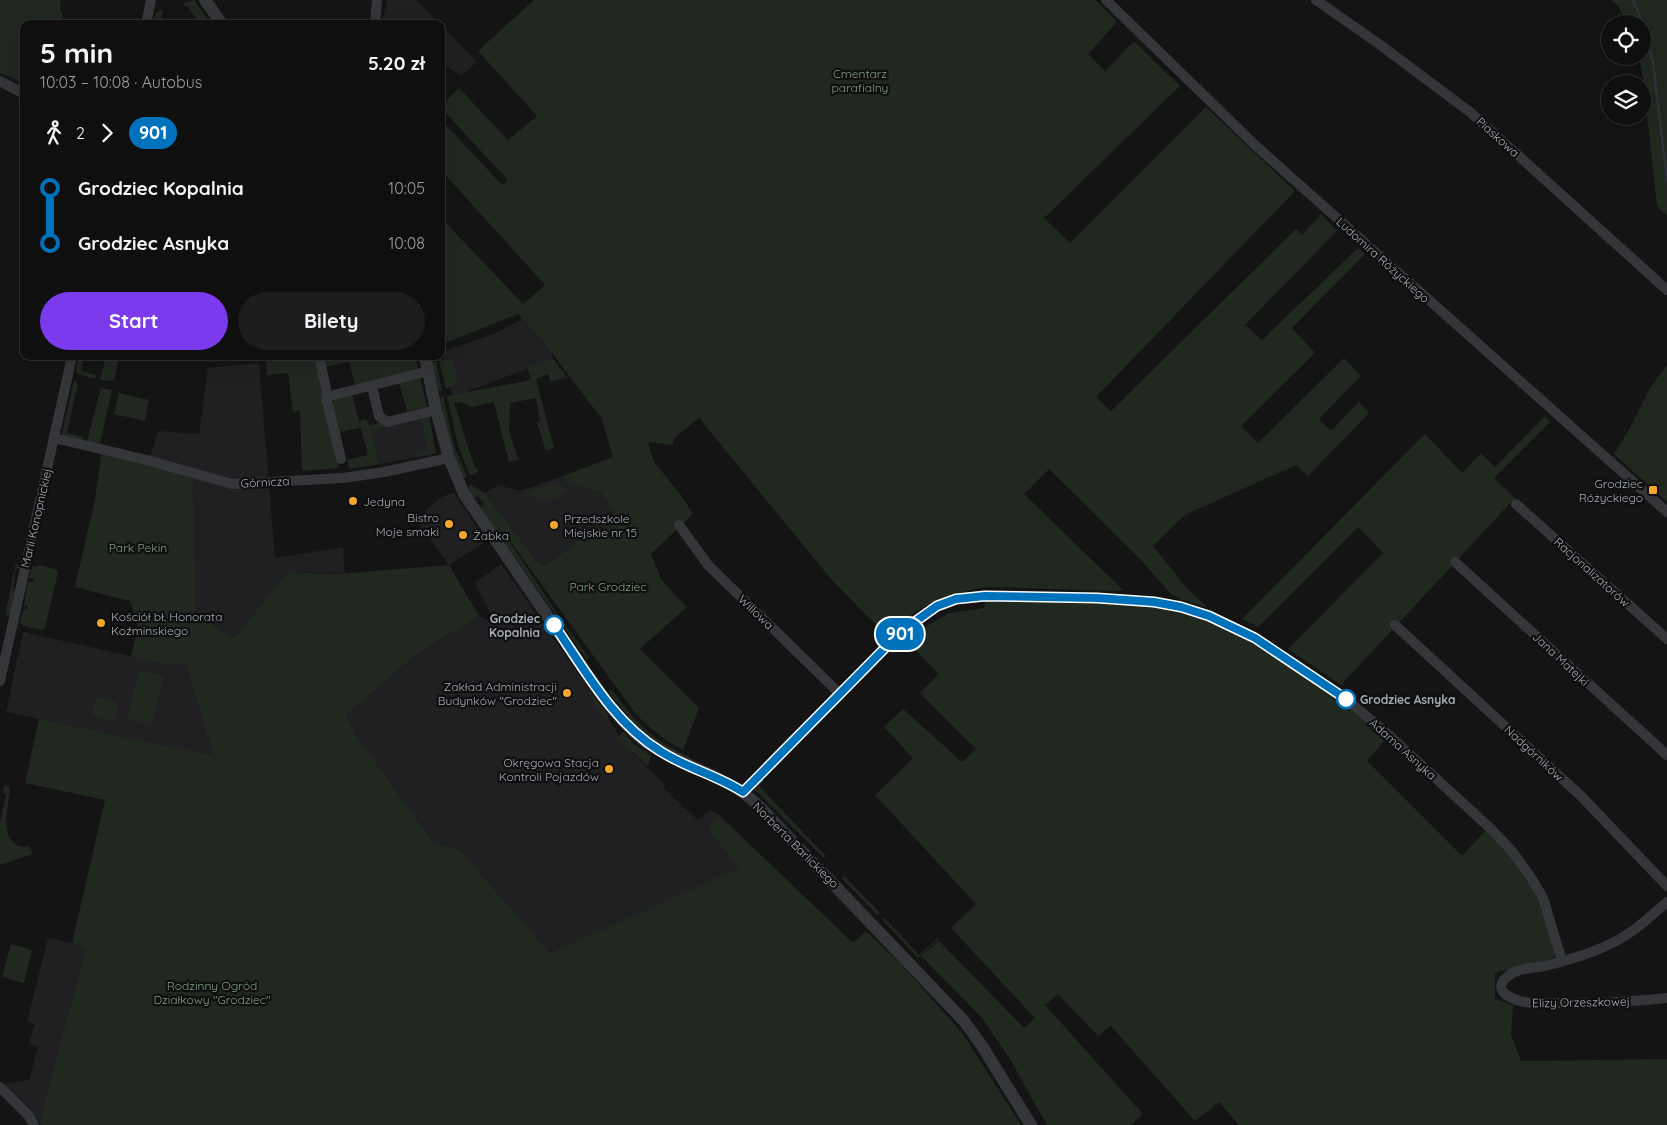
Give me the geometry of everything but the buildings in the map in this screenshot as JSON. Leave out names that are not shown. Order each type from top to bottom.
[{"type":"street","points":[[147,20],[151,0]]},
{"type":"street","points":[[205,0],[219,20]]},
{"type":"street","points":[[375,20],[377,0]]},
{"type":"street","name":"Ludomira Różyckiego","points":[[1106,0],[1255,145],[1667,512]]},
{"type":"street","name":"Piaskowa","points":[[1316,0],[1462,106],[1667,290]]},
{"type":"street","points":[[0,81],[20,92]]},
{"type":"street","name":"Marii Konopnickiej","points":[[0,680],[71,360]]},
{"type":"street","name":"Norberta Barlickiego","points":[[426,360],[436,410],[449,458],[464,494],[603,697],[644,741],[661,752],[743,792],[776,824],[964,1021],[982,1046],[1031,1125]]},
{"type":"street","points":[[320,361],[328,397],[326,397],[341,459]]},
{"type":"street","points":[[328,397],[429,371]]},
{"type":"street","points":[[372,386],[379,416],[387,422],[436,410]]},
{"type":"street","name":"Górnicza","points":[[54,438],[147,460],[232,484],[343,478],[449,458]]},
{"type":"street","name":"Racjonalizatorów","points":[[1516,504],[1667,640]]},
{"type":"street","name":"Willowa","points":[[680,525],[708,565],[839,693]]},
{"type":"street","name":"Jana Matejki","points":[[1455,562],[1667,755]]},
{"type":"street","name":"Adama Asnyka","points":[[743,792],[888,645],[937,606],[956,599],[985,596],[1144,601],[1181,607],[1209,616],[1255,638],[1348,701],[1490,828],[1512,850],[1532,879],[1545,905],[1562,961]]},
{"type":"street","name":"Nadgórników","points":[[1395,625],[1581,796],[1667,886]]},
{"type":"street","points":[[1562,961],[1595,949],[1634,930],[1667,902]]},
{"type":"street","name":"Elizy Orzeszkowej","points":[[1562,961],[1512,972],[1503,981],[1501,987],[1503,993],[1512,999],[1524,1003],[1593,1004],[1667,998]]},
{"type":"street","points":[[0,1087],[28,1115],[34,1125]]},
{"type":"shaded area","points":[[387,0],[416,0],[436,20],[383,20]]},
{"type":"shaded area","points":[[445,29],[477,62],[461,76],[445,65]]},
{"type":"shaded area","points":[[522,319],[551,352],[553,359],[453,397],[444,360],[445,351],[496,333]]},
{"type":"shaded area","points":[[259,363],[275,558],[343,547],[345,573],[288,572],[234,638],[196,617],[193,477],[150,457],[158,431],[199,434],[208,368]]},
{"type":"shaded area","points":[[428,415],[432,454],[380,464],[370,430]]},
{"type":"shaded area","name":"Przedszkole Miejskie nr 15","points":[[563,476],[569,485],[600,492],[614,513],[544,566],[536,560],[485,493],[499,485],[520,491]]},
{"type":"shaded area","points":[[454,493],[486,541],[449,565],[416,519],[443,496]]},
{"type":"shaded area","points":[[501,564],[601,706],[625,745],[663,783],[664,789],[698,820],[710,810],[718,814],[708,830],[740,868],[550,953],[461,851],[433,842],[357,736],[346,715],[417,654],[479,616],[496,624],[475,583]]},
{"type":"shaded area","points":[[23,632],[166,664],[186,663],[215,757],[6,712]]},
{"type":"shaded area","points":[[48,938],[72,943],[87,950],[84,955],[39,1122],[4,1084],[29,1080],[38,1047],[29,1044],[35,1024],[27,1021]]},
{"type":"green space","points":[[0,0],[61,0],[60,8],[64,20],[20,20],[20,81],[0,73]]},
{"type":"green space","points":[[194,0],[209,20],[197,20],[183,3]]},
{"type":"green space","points":[[534,0],[1096,0],[1117,22],[1088,54],[1105,71],[1134,41],[1180,86],[1044,218],[1070,243],[1206,107],[1295,191],[1096,397],[1111,411],[1296,229],[1302,235],[1321,214],[1337,231],[1245,325],[1262,340],[1358,248],[1365,254],[1292,328],[1315,353],[1241,426],[1258,443],[1344,358],[1361,376],[1319,419],[1331,431],[1359,402],[1369,413],[1308,476],[1296,465],[1185,515],[1153,546],[1186,587],[1206,607],[1171,594],[1140,559],[1049,469],[1024,494],[1123,590],[989,587],[969,590],[941,599],[923,608],[907,618],[887,636],[831,579],[699,418],[673,439],[673,445],[648,442],[654,462],[681,495],[693,514],[651,554],[662,581],[687,607],[640,649],[699,708],[683,750],[658,734],[635,713],[497,523],[589,658],[587,660],[480,507],[484,504],[478,496],[476,498],[473,497],[468,488],[470,484],[485,493],[536,560],[544,566],[614,513],[600,492],[569,485],[563,476],[613,457],[602,419],[551,352],[518,314],[445,343],[445,222],[523,304],[545,285],[445,174],[445,124],[502,185],[508,180],[445,112],[445,102],[459,88],[508,140],[537,116],[478,51]]},
{"type":"green space","points":[[1611,0],[1667,0],[1667,216],[1657,206],[1648,125],[1651,125],[1651,75],[1642,75],[1640,65],[1651,65],[1651,15],[1622,15],[1618,6]]},
{"type":"green space","points":[[163,9],[161,20],[154,20],[156,13]]},
{"type":"green space","points":[[450,358],[452,360],[458,383],[446,389],[439,361]]},
{"type":"green space","points":[[553,359],[567,377],[551,382],[548,374],[536,379],[554,448],[546,451],[537,423],[540,421],[536,398],[510,403],[509,432],[519,460],[509,462],[494,402],[471,407],[461,402],[454,403],[475,468],[478,469],[476,474],[470,475],[458,445],[447,396],[531,380],[527,367]]},
{"type":"green space","points":[[78,360],[83,360],[81,371],[96,375],[95,379],[78,374],[76,371]]},
{"type":"green space","points":[[105,360],[118,360],[114,381],[100,380]]},
{"type":"green space","points":[[206,360],[246,360],[206,362]]},
{"type":"green space","points":[[266,360],[416,360],[418,370],[355,385],[349,362],[324,367],[320,380],[339,468],[302,471],[300,411],[293,412],[288,373],[267,375]]},
{"type":"green space","points":[[436,361],[442,391],[438,390],[432,363]]},
{"type":"green space","points":[[1667,365],[1667,502],[1614,454],[1629,430],[1650,388]]},
{"type":"green space","points":[[420,377],[427,407],[407,411],[399,382]]},
{"type":"green space","points":[[74,381],[78,383],[67,433],[83,437],[82,440],[63,436],[62,433]]},
{"type":"green space","points":[[101,388],[112,390],[100,444],[87,441]]},
{"type":"green space","points":[[119,393],[149,400],[145,421],[114,414]]},
{"type":"green space","points":[[352,394],[359,421],[367,419],[369,426],[429,414],[436,453],[415,458],[417,453],[428,451],[421,419],[371,430],[380,464],[350,469],[347,460],[368,455],[361,428],[339,432],[332,403],[335,399]]},
{"type":"green space","points":[[443,396],[454,446],[467,477],[465,478],[451,448],[440,399]]},
{"type":"green space","points":[[1545,416],[1550,422],[1494,478],[1515,498],[1341,685],[1288,649],[1383,553],[1358,527],[1258,627],[1242,619],[1425,434],[1462,473],[1481,453],[1495,467]]},
{"type":"green space","points":[[102,450],[193,477],[196,616],[234,638],[288,572],[335,574],[449,565],[479,616],[417,654],[346,715],[357,736],[433,842],[461,851],[550,953],[739,868],[708,830],[718,814],[853,943],[866,931],[901,964],[963,1034],[1021,1125],[41,1125],[39,1122],[84,955],[87,950],[72,943],[105,800],[25,783],[39,719],[214,756],[186,664],[166,664],[131,657],[138,626],[130,601],[75,587],[95,499]]},
{"type":"green space","points":[[553,484],[565,487],[566,490],[553,499],[542,501],[533,497],[529,492]]},
{"type":"green space","points":[[16,563],[20,568],[16,569],[13,588],[15,590],[10,615],[5,616]]},
{"type":"green space","points":[[38,565],[55,569],[58,572],[45,628],[42,630],[24,626],[20,623],[23,610],[27,609],[28,606],[24,605],[28,582],[34,582],[34,579],[29,578],[32,566],[37,567]]},
{"type":"green space","points":[[986,600],[1152,606],[1190,614],[1234,632],[1281,658],[1347,705],[1387,738],[1367,761],[1462,856],[1487,829],[1518,864],[1529,879],[1537,895],[1556,954],[1551,959],[1495,973],[1495,999],[1513,1005],[1511,1034],[1521,1061],[1667,1059],[1667,1125],[1239,1125],[1219,1102],[1195,1121],[1111,1026],[1098,1036],[1058,994],[1045,1005],[1143,1114],[1131,1125],[1047,1125],[1010,1059],[982,1018],[921,956],[939,941],[1024,1028],[1035,1018],[951,928],[976,904],[875,795],[913,758],[884,727],[903,709],[962,762],[976,749],[920,693],[939,674],[905,639],[949,613],[984,608]]},
{"type":"green space","points":[[139,670],[164,676],[151,724],[127,718]]},
{"type":"green space","points":[[612,690],[646,730],[665,744],[690,757],[687,760],[654,743],[608,692]]},
{"type":"green space","points":[[590,692],[609,716],[605,720],[588,693]]},
{"type":"green space","points":[[99,697],[116,702],[118,705],[115,718],[110,722],[93,716],[92,712],[96,698]]},
{"type":"green space","points":[[623,732],[634,744],[651,756],[648,766],[616,738]]},
{"type":"green space","points":[[762,779],[764,781],[759,786],[826,856],[824,858],[755,790],[754,787]]},
{"type":"green space","points":[[5,784],[10,788],[6,817],[7,831],[14,843],[23,847],[29,846],[33,854],[0,865],[0,823],[6,795],[3,792]]},
{"type":"green space","points":[[844,876],[880,913],[877,915],[842,878]]},
{"type":"green space","points":[[884,917],[919,955],[939,939],[917,957],[882,919]]},
{"type":"green space","points":[[11,944],[32,950],[24,983],[2,977]]},
{"type":"waterway","points":[[1633,0],[1644,27],[1653,62],[1667,180]]},
{"type":"bus line","name":"901","points":[[554,625],[603,697],[644,741],[674,760],[743,792],[888,645],[937,606],[956,599],[985,596],[1097,598],[1154,602],[1181,607],[1232,625],[1300,667],[1346,699]]},
{"type":"place","name":"Grodziec Różyckiego","points":[[1653,490]]},
{"type":"place","name":"Jedyna","points":[[353,501]]},
{"type":"place","name":"Bistro Moje smaki","points":[[449,524]]},
{"type":"place","name":"Przedszkole Miejskie nr 15","points":[[554,525]]},
{"type":"place","name":"Żabka","points":[[463,535]]},
{"type":"place","name":"Kościół bł. Honorata Koźminskiego","points":[[101,623]]},
{"type":"place","name":"Grodziec Kopalnia","points":[[554,625]]},
{"type":"place","name":"Zakład Administracji Budynków \"Grodziec\"","points":[[567,693]]},
{"type":"place","name":"Grodziec Asnyka","points":[[1346,699]]},
{"type":"place","name":"Okręgowa Stacja Kontroli Pojazdów","points":[[609,769]]},
{"type":"park label","name":"Cmentarz parafialny","points":[[860,80]]},
{"type":"park label","name":"Park Pekin","points":[[138,547]]},
{"type":"park label","name":"Park Grodziec","points":[[608,586]]},
{"type":"park label","name":"Rodzinny Ogród Działkowy \"Grodziec\"","points":[[212,992]]}]
